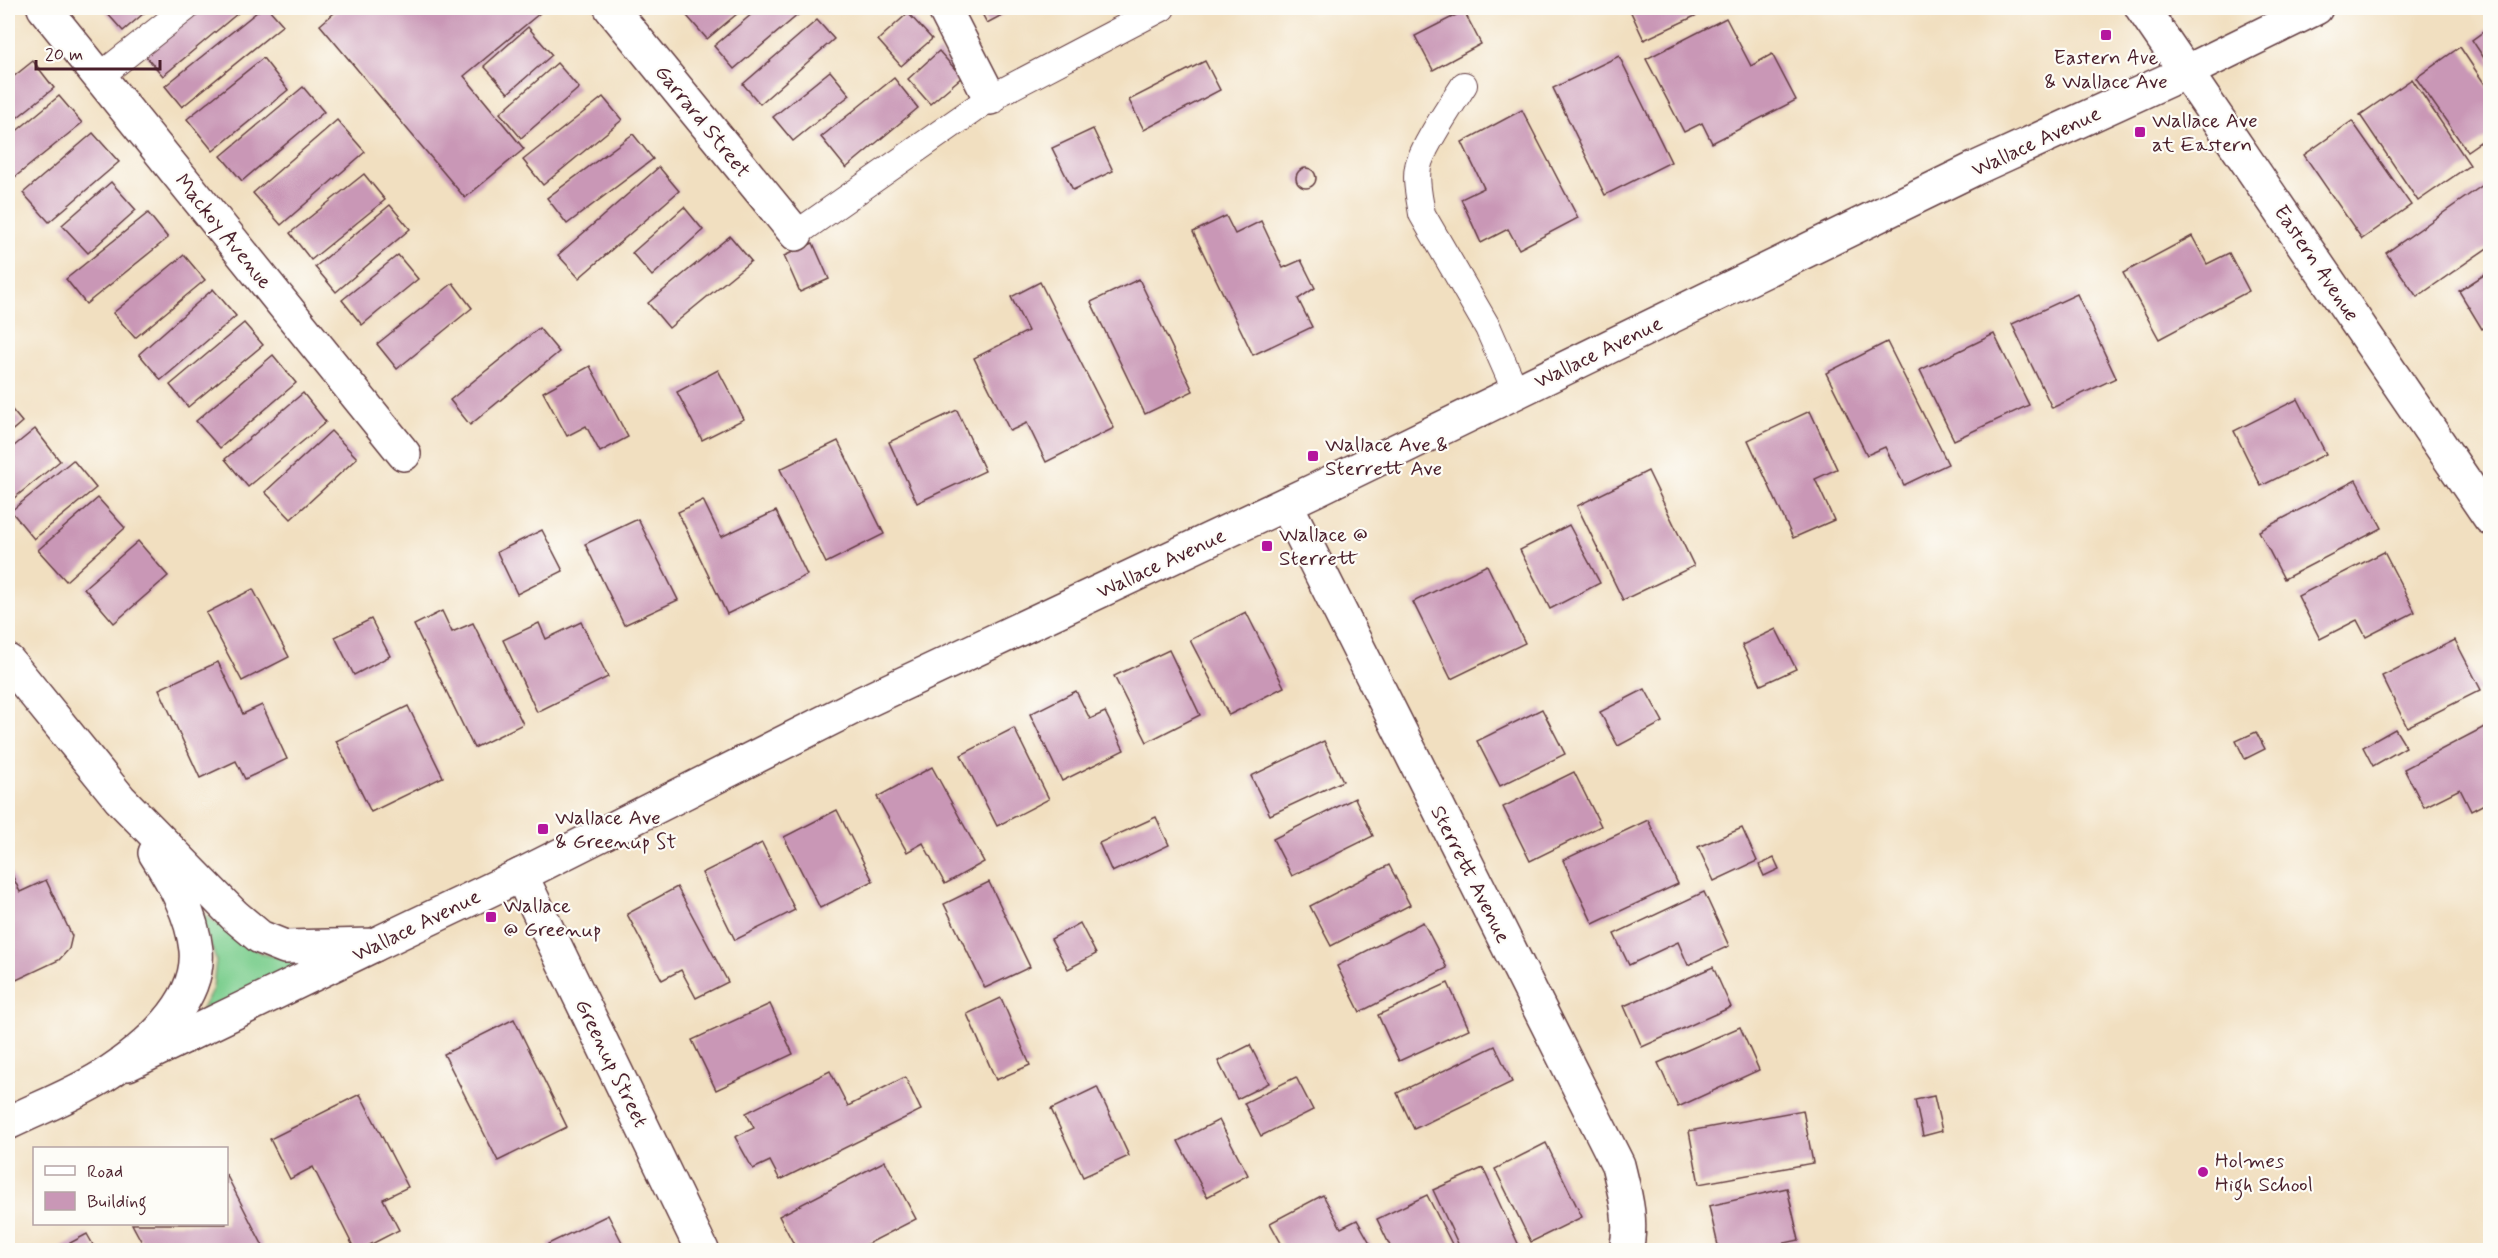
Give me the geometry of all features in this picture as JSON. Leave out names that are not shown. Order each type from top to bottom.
[{"type":"street","name":"Mackoy Avenue","points":[[44,8],[404,454]]},
{"type":"street","name":"Garrard Street","points":[[611,8],[795,234]]},
{"type":"street","points":[[944,8],[990,98]]},
{"type":"street","name":"Eastern Avenue","points":[[2142,8],[2490,518]]},
{"type":"street","name":"Wallace Avenue","points":[[8,1124],[521,875],[862,704],[1286,504],[1976,168],[2186,72],[2316,8]]},
{"type":"street","name":"Sterrett Avenue","points":[[1286,504],[1618,1164],[1627,1200],[1630,1232],[1626,1251]]},
{"type":"street","points":[[8,661],[120,799],[235,916],[260,937],[285,947],[374,945]]},
{"type":"street","points":[[102,1077],[161,1031],[185,999],[193,976],[196,951],[188,915],[177,888],[120,799]]},
{"type":"street","name":"Greenup Street","points":[[521,875],[702,1251]]},
{"type":"lane","points":[[100,76],[186,8]]},
{"type":"lane","points":[[795,234],[990,98],[1162,8]]},
{"type":"lane","points":[[1464,85],[1439,125],[1418,166],[1422,214],[1488,327],[1516,392]]},
{"type":"green space","points":[[198,910],[262,954],[305,962],[198,1017],[213,988],[216,960]]},
{"type":"building","points":[[111,8],[150,8],[123,31],[106,12]]},
{"type":"building","points":[[201,8],[233,8],[238,13],[163,76],[145,55]]},
{"type":"building","points":[[262,8],[268,8],[283,25],[182,107],[165,86]]},
{"type":"building","points":[[340,8],[535,8],[540,13],[464,76],[524,149],[465,198],[320,25]]},
{"type":"building","points":[[744,8],[707,39],[681,9]]},
{"type":"building","points":[[759,8],[806,8],[734,69],[714,46]]},
{"type":"building","points":[[979,8],[1015,8],[987,23]]},
{"type":"building","points":[[1629,8],[1712,8],[1644,40]]},
{"type":"building","points":[[1464,11],[1481,44],[1433,70],[1415,36]]},
{"type":"building","points":[[908,13],[932,39],[901,66],[878,40]]},
{"type":"building","points":[[1726,18],[1751,66],[1772,54],[1796,100],[1712,143],[1702,123],[1684,132],[1646,59]]},
{"type":"building","points":[[817,20],[834,39],[760,104],[743,84]]},
{"type":"building","points":[[528,27],[552,55],[508,93],[484,66]]},
{"type":"building","points":[[2490,27],[2490,67],[2472,40]]},
{"type":"building","points":[[2460,47],[2490,92],[2490,135],[2467,151],[2416,78]]},
{"type":"building","points":[[939,51],[962,77],[930,104],[908,79]]},
{"type":"building","points":[[1619,56],[1671,162],[1605,195],[1553,88]]},
{"type":"building","points":[[263,58],[288,90],[213,151],[187,119]]},
{"type":"building","points":[[33,61],[54,88],[8,125],[8,81]]},
{"type":"building","points":[[1205,61],[1220,90],[1144,130],[1129,100]]},
{"type":"building","points":[[557,63],[579,88],[521,138],[500,113]]},
{"type":"building","points":[[830,71],[850,95],[793,141],[773,117]]},
{"type":"building","points":[[894,78],[918,108],[846,168],[821,137]]},
{"type":"building","points":[[2412,79],[2470,165],[2418,201],[2360,115]]},
{"type":"building","points":[[303,87],[324,112],[242,181],[221,156]]},
{"type":"building","points":[[59,96],[82,123],[15,177],[8,168],[8,138]]},
{"type":"building","points":[[603,97],[622,120],[543,185],[523,160]]},
{"type":"building","points":[[1522,110],[1578,218],[1519,249],[1508,229],[1481,243],[1461,199],[1484,188],[1462,142]]},
{"type":"building","points":[[337,120],[365,152],[281,225],[253,193]]},
{"type":"building","points":[[2352,121],[2411,205],[2362,239],[2304,155]]},
{"type":"building","points":[[1093,129],[1113,171],[1073,190],[1052,148]]},
{"type":"building","points":[[93,133],[119,162],[49,222],[23,193]]},
{"type":"building","points":[[633,134],[653,159],[567,224],[547,198]]},
{"type":"building","points":[[659,167],[679,191],[579,278],[558,255]]},
{"type":"building","points":[[1306,168],[1313,171],[1316,178],[1313,185],[1306,188],[1299,185],[1296,178],[1299,171]]},
{"type":"building","points":[[364,174],[385,200],[311,260],[290,233]]},
{"type":"building","points":[[111,182],[136,210],[88,253],[62,225]]},
{"type":"building","points":[[2483,185],[2490,195],[2490,246],[2417,297],[2386,253]]},
{"type":"building","points":[[390,205],[410,229],[336,292],[315,267]]},
{"type":"building","points":[[684,207],[703,230],[652,276],[632,253]]},
{"type":"building","points":[[148,213],[168,238],[86,304],[66,279]]},
{"type":"building","points":[[1226,216],[1235,234],[1261,221],[1283,268],[1301,260],[1315,288],[1298,299],[1312,327],[1253,355],[1193,232]]},
{"type":"building","points":[[730,236],[751,261],[669,328],[648,303]]},
{"type":"building","points":[[2192,236],[2207,264],[2229,253],[2249,291],[2159,339],[2123,273]]},
{"type":"building","points":[[813,243],[829,279],[800,292],[784,256]]},
{"type":"building","points":[[184,255],[205,280],[135,338],[113,313]]},
{"type":"building","points":[[398,255],[418,279],[362,325],[342,300]]},
{"type":"building","points":[[2490,271],[2490,324],[2482,329],[2459,291]]},
{"type":"building","points":[[1139,279],[1193,391],[1145,414],[1091,302]]},
{"type":"building","points":[[1040,282],[1114,428],[1046,462],[1027,423],[1010,431],[974,358],[1028,331],[1011,297]]},
{"type":"building","points":[[453,283],[472,308],[397,369],[377,344]]},
{"type":"building","points":[[213,289],[236,316],[161,380],[139,354]]},
{"type":"building","points":[[2077,294],[2116,378],[2052,408],[2012,324]]},
{"type":"building","points":[[244,323],[263,345],[188,407],[170,385]]},
{"type":"building","points":[[539,328],[559,352],[470,425],[450,400]]},
{"type":"building","points":[[1994,334],[2029,405],[1954,440],[1920,370]]},
{"type":"building","points":[[1887,342],[1948,464],[1904,485],[1885,447],[1867,455],[1826,373]]},
{"type":"building","points":[[273,355],[296,383],[220,448],[196,421]]},
{"type":"building","points":[[590,366],[628,437],[600,452],[586,426],[567,436],[543,392]]},
{"type":"building","points":[[718,370],[744,419],[702,440],[677,392]]},
{"type":"building","points":[[303,393],[326,422],[248,487],[225,459]]},
{"type":"building","points":[[2298,399],[2326,454],[2261,486],[2234,431]]},
{"type":"building","points":[[8,405],[22,422],[8,434]]},
{"type":"building","points":[[957,410],[985,471],[917,503],[889,442]]},
{"type":"building","points":[[1810,411],[1837,469],[1815,479],[1834,520],[1793,538],[1748,440]]},
{"type":"building","points":[[35,429],[60,461],[8,503],[8,451]]},
{"type":"building","points":[[331,431],[357,458],[291,519],[265,492]]},
{"type":"building","points":[[838,441],[884,534],[826,563],[780,469]]},
{"type":"building","points":[[73,460],[96,488],[34,539],[11,511]]},
{"type":"building","points":[[1648,471],[1694,566],[1623,600],[1577,506]]},
{"type":"building","points":[[2356,480],[2382,528],[2284,579],[2259,531]]},
{"type":"building","points":[[98,498],[125,528],[66,581],[38,550]]},
{"type":"building","points":[[703,500],[721,537],[776,511],[807,575],[727,614],[678,512]]},
{"type":"building","points":[[638,519],[678,600],[624,625],[585,544]]},
{"type":"building","points":[[1569,525],[1600,583],[1550,609],[1520,550]]},
{"type":"building","points":[[542,530],[563,571],[517,594],[497,552]]},
{"type":"building","points":[[138,541],[168,576],[114,623],[84,588]]},
{"type":"building","points":[[2384,552],[2415,612],[2366,637],[2357,620],[2320,639],[2298,596]]},
{"type":"building","points":[[1487,565],[1525,643],[1451,679],[1413,602]]},
{"type":"building","points":[[253,589],[289,657],[242,681],[206,613]]},
{"type":"building","points":[[442,611],[452,632],[473,623],[523,724],[474,748],[414,625]]},
{"type":"building","points":[[1246,612],[1284,687],[1229,715],[1190,640]]},
{"type":"building","points":[[371,619],[390,656],[354,675],[335,637]]},
{"type":"building","points":[[581,622],[608,677],[537,712],[503,640],[539,623],[546,639]]},
{"type":"building","points":[[1776,629],[1796,669],[1761,685],[1742,645]]},
{"type":"building","points":[[2455,640],[2481,690],[2407,727],[2382,676]]},
{"type":"building","points":[[1169,650],[1200,715],[1147,742],[1114,676]]},
{"type":"building","points":[[218,662],[243,714],[262,705],[287,759],[245,779],[236,761],[200,778],[159,689]]},
{"type":"building","points":[[1645,689],[1663,722],[1618,746],[1600,712]]},
{"type":"building","points":[[1076,691],[1090,719],[1105,712],[1124,750],[1062,781],[1030,714]]},
{"type":"building","points":[[408,706],[443,777],[371,812],[336,741]]},
{"type":"building","points":[[1542,709],[1565,754],[1500,786],[1477,741]]},
{"type":"building","points":[[2490,724],[2490,801],[2471,811],[2460,789],[2424,807],[2404,769]]},
{"type":"building","points":[[1014,728],[1049,799],[997,826],[961,755]]},
{"type":"building","points":[[2395,729],[2406,747],[2373,766],[2363,747]]},
{"type":"building","points":[[2256,732],[2265,749],[2245,759],[2236,741]]},
{"type":"building","points":[[1324,741],[1343,781],[1270,815],[1251,776]]},
{"type":"building","points":[[932,767],[984,862],[945,884],[923,843],[907,852],[877,797]]},
{"type":"building","points":[[1574,772],[1601,826],[1530,861],[1503,807]]},
{"type":"building","points":[[1355,798],[1373,836],[1292,876],[1273,839]]},
{"type":"building","points":[[837,810],[873,881],[820,908],[784,837]]},
{"type":"building","points":[[1156,817],[1169,845],[1112,872],[1099,843]]},
{"type":"building","points":[[1648,820],[1678,884],[1593,924],[1563,860]]},
{"type":"building","points":[[1742,828],[1757,861],[1714,881],[1698,847]]},
{"type":"building","points":[[762,843],[795,910],[735,940],[702,873]]},
{"type":"building","points":[[1774,858],[1779,869],[1764,876],[1759,865]]},
{"type":"building","points":[[1389,865],[1410,905],[1331,946],[1310,906]]},
{"type":"building","points":[[8,866],[20,892],[46,880],[72,936],[69,949],[59,960],[10,983],[8,977]]},
{"type":"building","points":[[989,882],[1030,967],[985,988],[944,904]]},
{"type":"building","points":[[677,887],[728,982],[696,998],[681,970],[662,980],[627,914]]},
{"type":"building","points":[[1704,892],[1729,946],[1688,965],[1678,942],[1629,965],[1614,934]]},
{"type":"building","points":[[1423,922],[1447,968],[1360,1012],[1337,966]]},
{"type":"building","points":[[1080,923],[1096,954],[1068,969],[1051,939]]},
{"type":"building","points":[[1713,967],[1731,1007],[1642,1047],[1624,1006]]},
{"type":"building","points":[[1448,983],[1469,1029],[1399,1061],[1378,1015]]},
{"type":"building","points":[[1001,998],[1030,1065],[996,1080],[967,1014]]},
{"type":"building","points":[[770,1004],[793,1054],[716,1090],[692,1040]]},
{"type":"building","points":[[514,1019],[567,1127],[498,1161],[444,1054]]},
{"type":"building","points":[[1740,1027],[1759,1070],[1678,1107],[1658,1063]]},
{"type":"building","points":[[1250,1045],[1269,1083],[1237,1099],[1218,1061]]},
{"type":"building","points":[[1495,1046],[1512,1082],[1414,1129],[1397,1093]]},
{"type":"building","points":[[830,1071],[848,1106],[905,1077],[921,1110],[780,1180],[770,1161],[753,1169],[735,1137],[754,1128],[746,1113]]},
{"type":"building","points":[[1296,1077],[1313,1110],[1261,1136],[1244,1103]]},
{"type":"building","points":[[1097,1087],[1129,1156],[1083,1177],[1051,1109]]},
{"type":"building","points":[[360,1094],[408,1187],[383,1199],[399,1230],[360,1250],[355,1250],[313,1167],[290,1179],[270,1139]]},
{"type":"building","points":[[1934,1096],[1942,1131],[1923,1136],[1915,1100]]},
{"type":"building","points":[[1803,1110],[1813,1163],[1699,1184],[1689,1131]]},
{"type":"building","points":[[1219,1120],[1248,1175],[1207,1197],[1178,1141]]},
{"type":"building","points":[[1546,1143],[1582,1217],[1531,1242],[1495,1169]]},
{"type":"building","points":[[885,1161],[916,1219],[856,1250],[797,1250],[779,1216]]},
{"type":"building","points":[[1483,1168],[1521,1250],[1461,1250],[1433,1190]]},
{"type":"building","points":[[228,1178],[265,1250],[146,1250],[133,1225],[228,1225]]},
{"type":"building","points":[[1787,1188],[1799,1240],[1753,1250],[1719,1250],[1709,1206]]},
{"type":"building","points":[[1323,1195],[1341,1228],[1357,1220],[1374,1250],[1285,1250],[1270,1223]]},
{"type":"building","points":[[1427,1195],[1455,1250],[1392,1250],[1377,1219]]},
{"type":"building","points":[[608,1215],[626,1250],[551,1250],[548,1244]]},
{"type":"building","points":[[87,1234],[96,1250],[57,1250]]},
{"type":"place","name":"Eastern Ave & Wallace Ave","points":[[2106,35]]},
{"type":"place","name":"Wallace Ave at Eastern","points":[[2140,132]]},
{"type":"place","name":"Wallace Ave & Sterrett Ave","points":[[1313,456]]},
{"type":"place","name":"Wallace @ Sterrett","points":[[1267,546]]},
{"type":"place","name":"Wallace Ave & Greenup St","points":[[543,829]]},
{"type":"place","name":"Wallace @ Greenup","points":[[491,917]]},
{"type":"place","name":"Holmes High School","points":[[2203,1172]]}]
